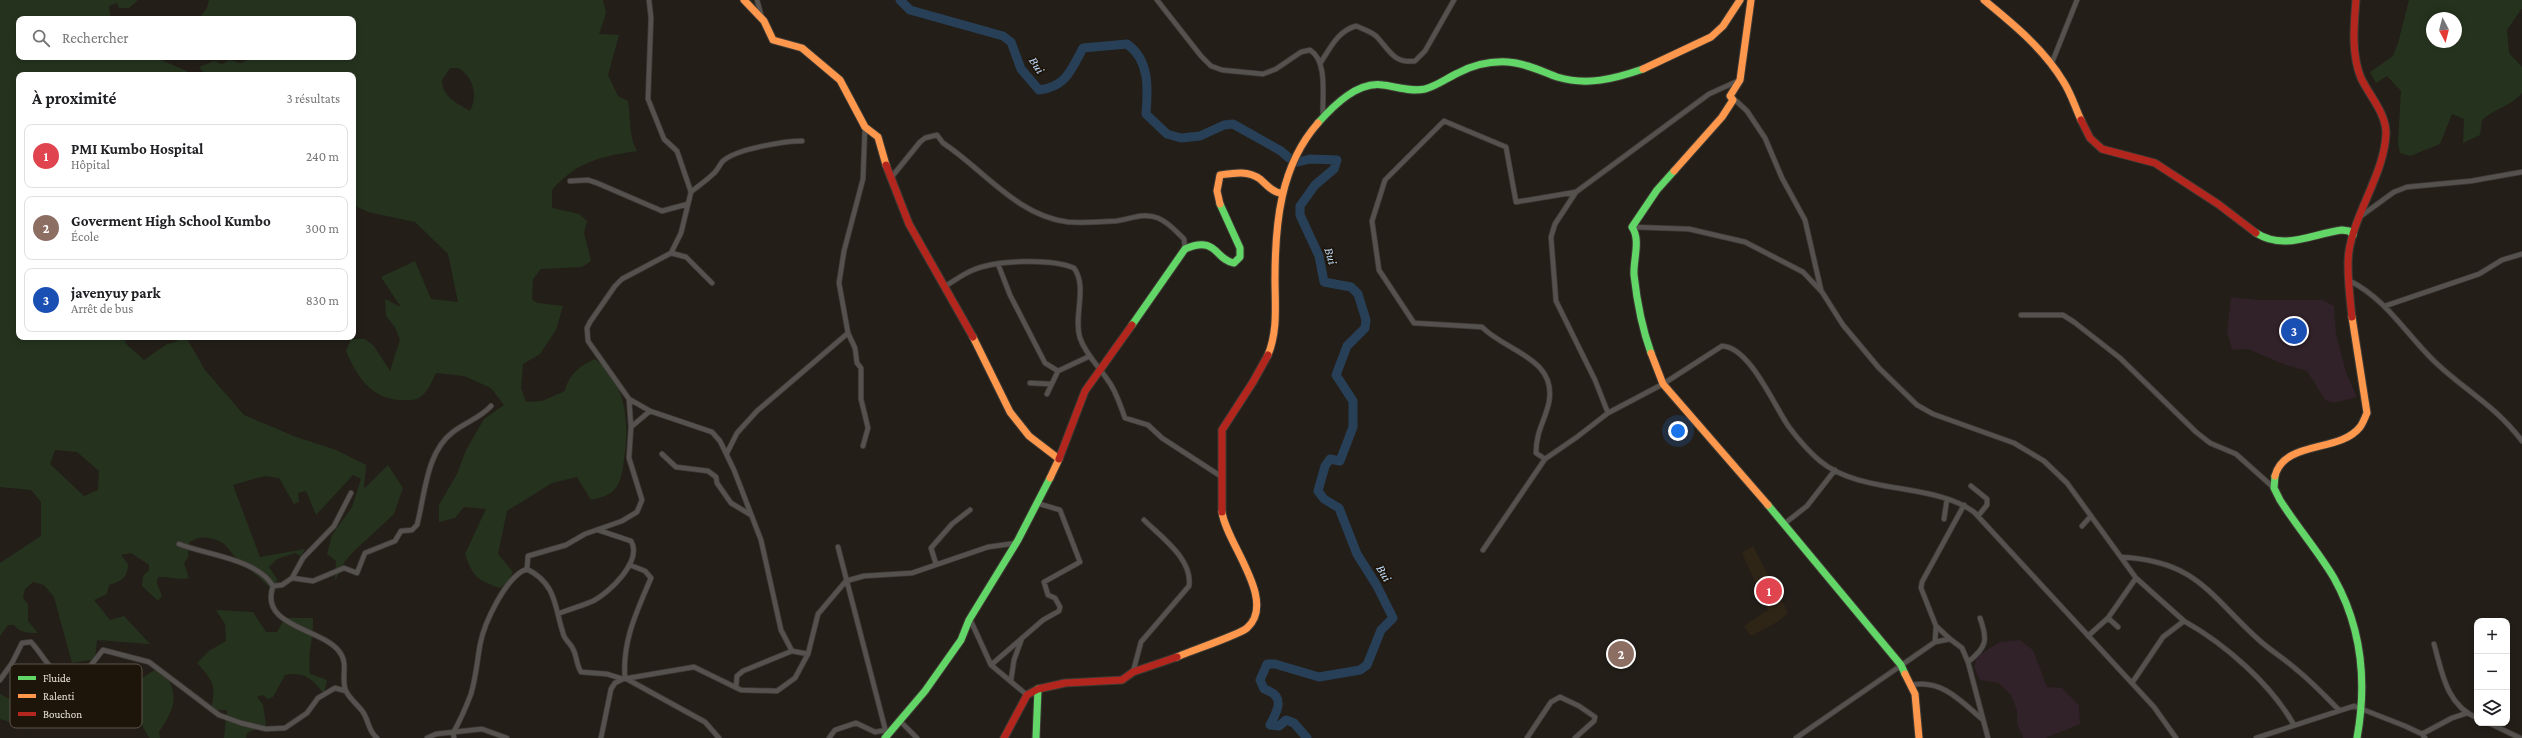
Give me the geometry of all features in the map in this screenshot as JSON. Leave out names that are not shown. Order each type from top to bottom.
[{"type":"main road","points":[[744,0],[764,21],[773,40],[802,48],[817,58],[840,80],[866,127],[878,137],[890,179],[909,224],[982,353],[1010,412],[1028,436],[1059,459]]},
{"type":"main road","points":[[1004,738],[1028,695],[1038,689],[1065,683],[1122,680],[1133,672],[1194,651],[1247,628],[1254,621],[1256,591],[1234,550],[1224,521],[1221,433],[1229,415],[1240,404],[1263,366],[1272,345],[1276,323],[1274,278],[1280,193],[1289,167],[1298,148],[1323,115],[1351,94],[1364,88],[1378,84],[1417,91],[1426,89],[1463,68],[1477,64],[1515,63],[1560,78],[1584,82],[1617,78],[1711,37],[1724,26],[1740,0]]},
{"type":"main road","points":[[1751,0],[1740,80],[1730,96],[1733,100],[1722,117],[1657,190],[1632,227],[1636,233],[1634,273],[1638,303],[1645,336],[1663,384],[1784,524],[1901,666],[1912,685],[1916,699],[1919,738]]},
{"type":"main road","points":[[1984,0],[2005,16],[2051,66],[2063,82],[2087,132],[2102,150],[2112,154],[2141,156],[2218,204],[2255,232],[2272,240],[2296,242],[2342,230],[2349,231],[2353,235]]},
{"type":"main road","points":[[2356,0],[2353,31],[2356,63],[2361,77],[2381,114],[2386,139],[2353,235],[2350,251],[2350,281],[2356,349],[2367,407],[2365,419],[2357,431],[2334,444],[2293,455],[2283,462],[2276,472],[2274,488],[2334,580],[2349,609],[2355,626],[2362,663],[2362,709],[2357,738]]},
{"type":"main road","points":[[886,734],[901,722],[961,639],[970,619],[1018,543],[1040,504],[1085,391],[1098,370],[1185,249],[1196,244],[1215,248],[1228,262],[1234,263],[1240,257],[1240,248],[1217,195],[1216,182],[1220,175],[1237,172],[1255,176],[1269,189],[1280,193]]},
{"type":"main road","points":[[1036,738],[1038,689]]},
{"type":"street","points":[[649,0],[651,18],[648,99],[664,139],[677,151],[691,192],[681,233],[671,253],[622,279],[615,286],[597,309],[587,328],[588,341],[629,399],[650,410],[712,432],[727,453],[761,540],[781,630],[792,651]]},
{"type":"street","points":[[757,0],[764,21]]},
{"type":"street","points":[[1157,0],[1201,56],[1211,66],[1222,70],[1263,74],[1276,69],[1301,52],[1310,50],[1318,54],[1321,62],[1323,115]]},
{"type":"street","points":[[1321,62],[1335,40],[1347,29],[1356,26],[1376,36],[1390,54],[1398,60],[1415,61],[1425,51],[1454,0]]},
{"type":"street","points":[[2051,66],[2077,0]]},
{"type":"street","points":[[1608,413],[1595,380],[1556,301],[1551,237],[1555,224],[1576,192],[1709,94],[1740,80]]},
{"type":"street","points":[[1730,96],[1746,111],[1765,138],[1782,178],[1805,220],[1822,292]]},
{"type":"street","points":[[1544,459],[1536,453],[1538,432],[1549,401],[1548,380],[1536,363],[1520,351],[1491,337],[1482,327],[1414,323],[1379,270],[1372,221],[1385,180],[1444,121],[1506,147],[1516,202],[1576,192]]},
{"type":"street","points":[[863,446],[868,428],[861,399],[861,368],[857,363],[855,348],[848,333],[839,283],[844,251],[863,178],[866,127]]},
{"type":"street","points":[[890,179],[920,142],[925,138],[938,135],[943,143],[984,177],[1016,201],[1043,214],[1077,222],[1117,221],[1146,215],[1165,222],[1184,239],[1196,244]]},
{"type":"street","points":[[691,192],[712,175],[723,161],[741,152],[758,149],[771,143],[802,141]]},
{"type":"street","points":[[2359,217],[2394,192],[2407,187],[2471,181],[2522,172]]},
{"type":"street","points":[[570,181],[583,180],[597,183],[662,212],[688,204]]},
{"type":"street","points":[[1632,227],[1689,230],[1745,242],[1803,272],[1822,292],[1840,320],[1891,382],[1917,404],[1934,414],[2014,442],[2044,461],[2067,483],[2136,578],[2184,621],[2204,632],[2232,654],[2279,701],[2294,725]]},
{"type":"street","points":[[1184,239],[1185,249]]},
{"type":"street","points":[[671,253],[686,258],[712,283]]},
{"type":"street","points":[[2385,306],[2478,274],[2502,260],[2522,254]]},
{"type":"street","points":[[944,287],[973,270],[998,264],[1056,262],[1074,268],[1079,279],[1079,333],[1098,370],[1113,388],[1125,418],[1148,425],[1162,438],[1222,477]]},
{"type":"street","points":[[998,264],[1010,296],[1045,363],[1058,371]]},
{"type":"street","points":[[2350,281],[2368,290],[2385,306],[2433,360],[2503,417],[2522,441]]},
{"type":"street","points":[[2021,315],[2063,315],[2074,322],[2120,358],[2210,444],[2236,454],[2274,488]]},
{"type":"street","points":[[727,453],[738,433],[757,411],[848,333]]},
{"type":"street","points":[[1483,550],[1544,459],[1577,437],[1608,413],[1663,384],[1722,346],[1730,346],[1744,358],[1767,390],[1789,427],[1810,452],[1835,470],[1878,485],[1964,505],[1978,516],[2154,707],[2176,738]]},
{"type":"street","points":[[1047,394],[1050,384],[1058,371],[1090,356]]},
{"type":"street","points":[[1030,383],[1050,384]]},
{"type":"street","points":[[629,399],[631,427],[629,458],[641,492],[641,506],[637,512],[622,521],[558,548],[528,556],[528,569],[549,587],[554,597],[565,638],[573,649],[576,665],[581,672],[608,674],[624,678],[705,722],[719,738]]},
{"type":"street","points":[[292,578],[313,581],[344,568],[357,573],[361,568],[363,556],[367,551],[395,541],[401,531],[412,530],[417,525],[426,482],[443,441],[453,431],[483,415],[492,406]]},
{"type":"street","points":[[631,427],[650,410]]},
{"type":"street","points":[[662,454],[676,466],[693,467],[712,474],[731,503],[751,515]]},
{"type":"street","points":[[1784,524],[1807,506],[1835,470]]},
{"type":"street","points":[[1971,486],[1987,499],[1987,505],[1978,516]]},
{"type":"street","points":[[273,586],[282,585],[292,578],[303,558],[334,526],[351,493]]},
{"type":"street","points":[[1944,519],[1947,500]]},
{"type":"street","points":[[990,665],[1043,620],[1059,611],[1060,607],[1058,602],[1048,594],[1044,585],[1047,578],[1080,562],[1060,510],[1040,504]]},
{"type":"street","points":[[1964,505],[1922,582],[1922,595],[1936,626],[1962,648],[1968,662],[1988,738]]},
{"type":"street","points":[[936,564],[931,548],[952,524],[970,510]]},
{"type":"street","points":[[2082,526],[2091,516]]},
{"type":"street","points":[[1133,672],[1141,642],[1189,586],[1190,578],[1179,554],[1144,520]]},
{"type":"street","points":[[558,614],[600,597],[630,565],[634,548],[631,541],[598,530]]},
{"type":"street","points":[[601,738],[611,689],[615,683],[624,678],[694,667],[740,690],[777,691],[795,678],[808,654],[818,614],[846,581],[864,576],[904,574],[988,547],[1018,543]]},
{"type":"street","points":[[179,544],[234,560],[267,576],[273,586],[270,598],[273,610],[293,625],[329,642],[339,650],[346,670],[346,690],[364,713],[371,733],[377,738]]},
{"type":"street","points":[[829,738],[835,730],[856,723],[875,732],[886,734],[838,547]]},
{"type":"street","points":[[2121,557],[2143,558],[2176,568],[2204,584],[2259,641],[2297,669],[2339,710]]},
{"type":"street","points":[[624,678],[624,652],[627,640],[651,578],[645,571],[630,565]]},
{"type":"street","points":[[454,736],[471,694],[478,668],[480,645],[489,619],[519,572],[528,569]]},
{"type":"street","points":[[2088,636],[2108,618],[2136,578]]},
{"type":"street","points":[[1968,662],[1984,646],[1986,639],[1980,618]]},
{"type":"street","points":[[2108,618],[2118,627]]},
{"type":"street","points":[[970,619],[990,665],[1011,680],[1028,695]]},
{"type":"street","points":[[2132,683],[2162,637],[2184,621]]},
{"type":"street","points":[[1935,642],[1936,626]]},
{"type":"street","points":[[1011,680],[1014,660],[1022,638]]},
{"type":"street","points":[[1796,738],[1935,642],[1950,639]]},
{"type":"street","points":[[11,664],[22,643],[31,642],[48,664]]},
{"type":"street","points":[[2434,644],[2448,692],[2466,713],[2474,717]]},
{"type":"street","points":[[92,664],[103,650],[149,662],[219,715],[241,723],[266,729],[285,728],[307,713],[318,698],[336,688],[346,690]]},
{"type":"street","points":[[736,687],[737,676],[743,671],[792,651],[808,654]]},
{"type":"street","points":[[0,680],[10,666]]},
{"type":"street","points":[[1912,685],[1922,683],[1936,685],[1952,693],[1983,720]]},
{"type":"street","points":[[1527,738],[1551,702],[1560,697],[1580,706],[1595,718],[1594,721],[1575,738]]},
{"type":"street","points":[[2256,738],[2354,706],[2424,736],[2452,718],[2466,713]]},
{"type":"street","points":[[901,722],[917,738]]},
{"type":"street","points":[[2495,726],[2520,738]]},
{"type":"street","points":[[428,738],[436,734],[454,736],[482,729],[507,738]]},
{"type":"shaded area","points":[[2231,297],[2259,300],[2323,300],[2334,306],[2336,334],[2346,372],[2357,397],[2334,403],[2325,400],[2307,371],[2283,364],[2248,349],[2232,350],[2227,332]]},
{"type":"shaded area","points":[[1753,546],[1788,613],[1777,622],[1751,636],[1744,626],[1768,610],[1742,553]]},
{"type":"shaded area","points":[[2020,640],[2033,650],[2047,687],[2062,688],[2079,705],[2080,724],[2046,738],[2023,738],[2017,723],[2017,710],[2010,694],[1998,683],[1980,680],[1974,667],[1977,656],[2000,642]]},
{"type":"green space","points":[[0,0],[138,0],[129,8],[119,8],[117,3],[109,6],[111,16],[16,16],[16,60],[162,60],[188,72],[16,72],[16,340],[124,340],[127,345],[144,360],[167,344],[178,340],[188,340],[205,370],[244,415],[296,437],[336,450],[366,465],[364,489],[388,465],[403,488],[394,514],[345,561],[335,581],[336,561],[327,554],[332,535],[352,507],[361,479],[353,475],[316,515],[306,491],[298,493],[299,502],[294,504],[279,478],[264,476],[233,485],[260,557],[305,549],[301,556],[295,553],[277,559],[269,567],[277,579],[275,594],[261,579],[236,558],[225,545],[213,539],[200,538],[189,543],[188,557],[184,563],[189,578],[181,579],[158,577],[157,583],[162,596],[158,601],[142,586],[143,576],[149,570],[149,565],[131,553],[121,555],[128,564],[127,573],[117,582],[109,585],[107,594],[94,600],[110,620],[124,616],[150,644],[97,640],[95,659],[72,663],[54,597],[44,585],[33,582],[25,589],[23,598],[28,604],[28,621],[38,633],[25,632],[19,630],[14,625],[8,625],[0,636],[0,563],[41,536],[41,502],[31,490],[0,487]],"holes":[[[55,450],[77,452],[99,471],[98,490],[84,496],[50,464]]]},
{"type":"green space","points":[[209,0],[603,0],[606,13],[599,34],[619,35],[608,75],[618,96],[628,101],[632,139],[637,151],[600,158],[580,166],[552,190],[552,208],[579,214],[587,221],[584,233],[591,261],[582,267],[541,269],[533,279],[532,300],[538,303],[563,306],[556,330],[540,354],[523,364],[521,388],[526,402],[542,401],[565,391],[572,375],[585,364],[595,359],[605,368],[613,379],[623,404],[626,418],[626,445],[623,467],[616,488],[606,496],[591,500],[577,477],[552,483],[507,511],[498,554],[513,572],[509,580],[500,588],[486,583],[477,577],[465,554],[486,509],[464,507],[455,518],[439,522],[439,505],[457,474],[466,450],[484,419],[504,405],[491,388],[464,376],[436,373],[427,390],[422,396],[415,400],[400,400],[380,395],[360,377],[346,351],[351,340],[365,339],[374,346],[390,371],[400,340],[395,327],[386,316],[385,299],[401,307],[381,277],[415,261],[431,299],[458,302],[448,254],[415,222],[368,212],[356,206],[356,72],[203,72],[199,67],[214,61],[222,64],[230,60],[240,63],[248,60],[356,60],[356,16],[200,16],[207,8]],"holes":[[[450,68],[459,68],[471,82],[474,93],[474,99],[470,111],[447,95],[442,80]]]},
{"type":"green space","points":[[2409,0],[2522,0],[2522,8],[2507,30],[2509,53],[2522,67],[2522,93],[2512,102],[2493,112],[2482,120],[2480,135],[2463,143],[2464,119],[2452,114],[2440,144],[2410,156],[2400,153],[2398,143],[2401,91],[2387,76],[2376,83],[2370,72],[2393,56],[2398,43]]},
{"type":"green space","points":[[216,610],[253,612],[266,632],[277,632],[285,618],[313,618],[313,632],[309,660],[310,674],[327,680],[324,694],[308,678],[298,674],[285,675],[273,697],[268,699],[263,695],[257,697],[263,705],[266,725],[247,733],[246,738],[224,738],[227,710],[211,710],[213,694],[212,684],[210,679],[197,663],[209,651],[226,641],[225,624]]},
{"type":"green space","points":[[158,668],[171,684],[174,700],[165,724],[159,732],[160,738],[149,738],[142,725],[142,678]]},
{"type":"green space","points":[[0,694],[10,699],[10,722],[0,719]]},
{"type":"waterway","name":"Bui","points":[[900,0],[910,10],[1003,36],[1011,42],[1021,69],[1039,90],[1056,85],[1062,81],[1071,70],[1083,48],[1127,44],[1135,51],[1144,67],[1147,85],[1146,114],[1167,134],[1181,138],[1200,136],[1224,125],[1233,124],[1298,162],[1310,159],[1337,160],[1334,169],[1315,185],[1300,206],[1300,215],[1319,256],[1324,282],[1351,287],[1358,294],[1366,320],[1365,328],[1347,346],[1336,375],[1353,401],[1353,427],[1340,461],[1330,459],[1325,466],[1318,491],[1324,499],[1339,508],[1357,554],[1377,586],[1393,618],[1381,630],[1367,665],[1360,670],[1319,677],[1275,664],[1267,664],[1260,680],[1264,689],[1275,695],[1278,700],[1276,714],[1270,725],[1279,726],[1286,720],[1294,723],[1307,738]]},
{"type":"traffic: fast","points":[[1318,123],[1339,102],[1365,87],[1383,85],[1410,90],[1420,90],[1438,84],[1464,70],[1489,63],[1508,62],[1521,64],[1557,77],[1579,81],[1600,80],[1622,76],[1643,69]]},
{"type":"traffic: fast","points":[[1651,353],[1642,324],[1637,295],[1634,275],[1636,238],[1632,227],[1657,190],[1674,171]]},
{"type":"traffic: fast","points":[[1132,325],[1185,249],[1196,245],[1210,246],[1223,258],[1234,263],[1240,257],[1240,248],[1220,204]]},
{"type":"traffic: fast","points":[[2256,233],[2277,241],[2298,240],[2342,230],[2349,231],[2353,235]]},
{"type":"traffic: fast","points":[[2275,476],[2274,488],[2280,500],[2334,578],[2351,616],[2360,656],[2362,676],[2362,697],[2357,738]]},
{"type":"traffic: fast","points":[[885,738],[925,691],[961,640],[969,620],[1018,540],[1050,478]]},
{"type":"traffic: fast","points":[[1768,505],[1901,665],[1905,674]]},
{"type":"traffic: fast","points":[[1036,738],[1038,689]]},
{"type":"traffic: slow","points":[[744,0],[764,21],[773,40],[802,48],[840,80],[865,127],[878,137],[886,165]]},
{"type":"traffic: slow","points":[[1643,69],[1711,37],[1723,26],[1740,0]]},
{"type":"traffic: slow","points":[[1674,171],[1722,117],[1733,100],[1730,96],[1740,80],[1751,0]]},
{"type":"traffic: slow","points":[[1984,0],[2027,37],[2055,69],[2071,95],[2081,120]]},
{"type":"traffic: slow","points":[[1268,355],[1275,327],[1276,237],[1282,196],[1295,158],[1305,140],[1318,123]]},
{"type":"traffic: slow","points":[[1220,204],[1217,191],[1220,175],[1240,173],[1251,174],[1280,193]]},
{"type":"traffic: slow","points":[[2275,476],[2280,465],[2289,457],[2340,441],[2351,435],[2363,422],[2367,413],[2352,317]]},
{"type":"traffic: slow","points":[[973,337],[1010,412],[1029,436],[1059,459],[1050,478]]},
{"type":"traffic: slow","points":[[1651,353],[1663,384],[1768,505]]},
{"type":"traffic: slow","points":[[1177,657],[1242,631],[1247,628],[1255,617],[1257,603],[1254,588],[1248,572],[1225,525],[1222,512]]},
{"type":"traffic: slow","points":[[1905,674],[1915,694],[1919,738]]},
{"type":"traffic: jam","points":[[2352,317],[2348,275],[2349,251],[2357,222],[2381,162],[2386,133],[2380,111],[2364,84],[2358,69],[2354,49],[2356,0]]},
{"type":"traffic: jam","points":[[2081,120],[2090,138],[2102,149],[2155,163],[2218,204],[2256,233]]},
{"type":"traffic: jam","points":[[886,165],[909,224],[973,337]]},
{"type":"traffic: jam","points":[[1059,459],[1085,391],[1132,325]]},
{"type":"traffic: jam","points":[[1222,512],[1222,430],[1253,382],[1268,355]]},
{"type":"traffic: jam","points":[[1004,738],[1027,695],[1038,689],[1065,683],[1122,680],[1133,672],[1177,657]]},
{"type":"place","name":"javenyuy park","points":[[2294,331]]},
{"type":"place","name":"PMI Kumbo Hospital","points":[[1769,591]]},
{"type":"place","name":"Goverment High School Kumbo","points":[[1621,654]]}]
